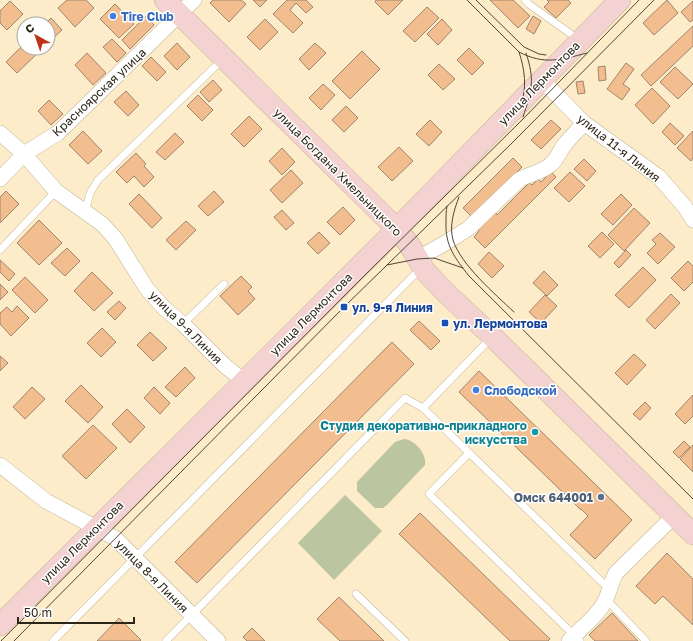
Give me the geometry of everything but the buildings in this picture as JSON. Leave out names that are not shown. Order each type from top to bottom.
[{"type":"main road","name":"улица Лермонтова","points":[[0,625],[396,228],[620,0]]},
{"type":"main road","name":"улица Богдана Хмельницкого","points":[[172,7],[396,228],[409,244],[420,263],[446,293],[492,336],[693,534]]},
{"type":"street","name":"Красноярская улица","points":[[0,179],[24,154],[58,133],[172,7],[194,0]]},
{"type":"street","name":"улица 11-я Линия","points":[[542,80],[584,123],[659,177],[693,220]]},
{"type":"street","points":[[420,263],[447,242],[469,228],[519,180],[550,166],[557,158],[563,145],[584,123]]},
{"type":"street","name":"улица 9-я Линия","points":[[0,134],[24,154],[56,191],[102,224],[115,238],[147,289],[164,308],[183,324],[224,365],[244,381]]},
{"type":"street","name":"улица 8-я Линия","points":[[0,465],[46,501],[115,538],[218,641]]},
{"type":"street","points":[[575,639],[597,612],[608,594],[611,581],[616,573],[674,516]]},
{"type":"lane","points":[[525,0],[580,41]]},
{"type":"lane","points":[[85,212],[90,193],[98,180],[224,59]]},
{"type":"lane","points":[[0,250],[56,191]]},
{"type":"lane","points":[[53,641],[420,263]]},
{"type":"lane","points":[[183,324],[224,284]]},
{"type":"lane","points":[[423,408],[492,336]]},
{"type":"lane","points":[[166,641],[406,398],[423,408],[469,453],[608,594],[646,641]]},
{"type":"lane","points":[[469,453],[429,494],[575,639]]},
{"type":"lane","points":[[356,594],[405,641]]},
{"type":"green space","points":[[404,439],[412,442],[419,448],[424,456],[425,465],[387,505],[383,508],[375,508],[357,491],[357,482],[395,442]]},
{"type":"green space","points":[[345,495],[382,531],[334,580],[298,543]]},
{"type":"tram line","points":[[467,0],[519,52],[528,56],[536,59],[552,60],[587,53]]},
{"type":"tram line","points":[[476,0],[524,47],[539,54],[546,55]]},
{"type":"tram line","points":[[1,641],[364,276],[522,120],[639,0]]},
{"type":"tram line","points":[[14,641],[344,307],[512,143],[654,0]]},
{"type":"tram line","points":[[519,52],[523,65],[525,85],[521,105]]},
{"type":"tram line","points":[[523,117],[529,99],[531,85],[531,71],[526,53]]},
{"type":"tram line","points":[[459,197],[452,224],[452,235],[457,250],[479,279],[514,312]]},
{"type":"tram line","points":[[447,206],[446,230],[449,245],[455,257],[469,276],[693,499]]},
{"type":"tram line","points":[[387,265],[417,259],[434,258],[463,268]]},
{"type":"place","name":"Tire Club","points":[[113,16]]},
{"type":"place","name":"ул. 9-я Линия","points":[[344,307]]},
{"type":"place","name":"ул. Лермонтова","points":[[445,323]]},
{"type":"place","name":"Слободской","points":[[476,390]]},
{"type":"place","name":"Студия декоративно-прикладного искусства","points":[[535,432]]},
{"type":"place","name":"Омск 644001","points":[[601,497]]}]
